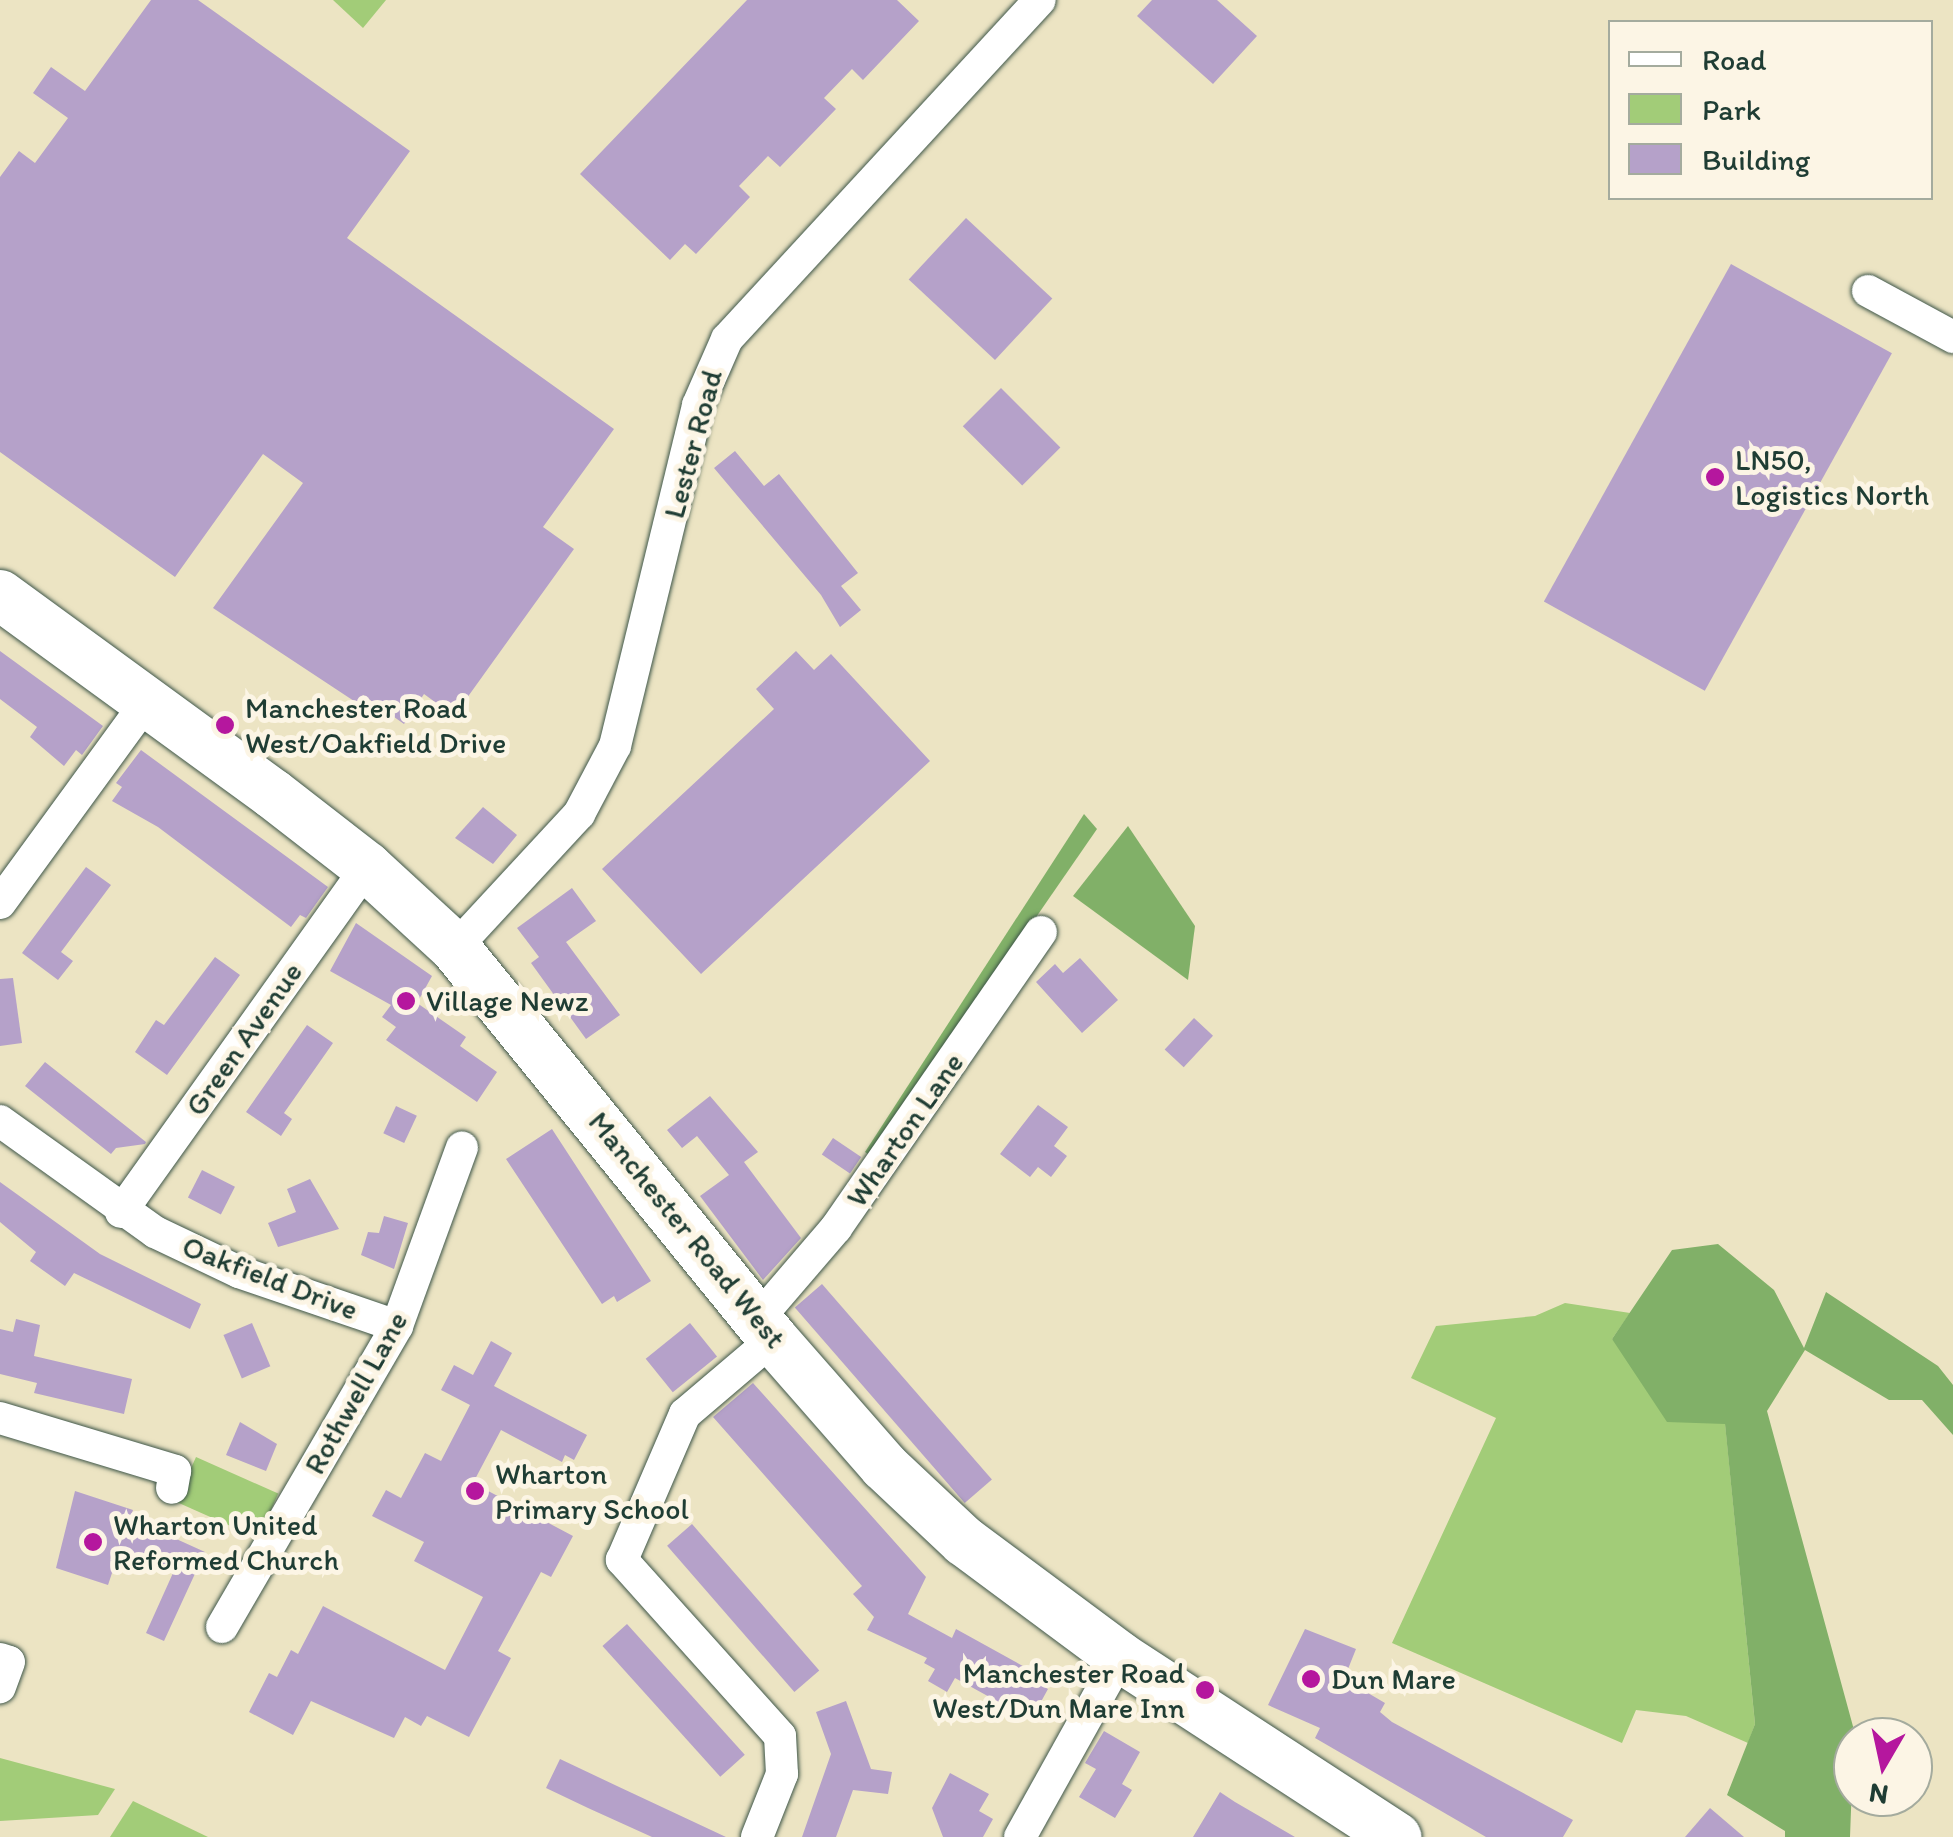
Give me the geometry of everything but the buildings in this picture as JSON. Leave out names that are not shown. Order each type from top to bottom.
[{"type":"main road","name":"Manchester Road West","points":[[0,595],[148,700],[367,867],[455,948],[766,1329],[924,1505],[1120,1657],[1396,1837]]},
{"type":"street","name":"Lester Road","points":[[455,948],[578,814],[599,782],[634,686],[698,405],[727,339],[1040,0]]},
{"type":"street","points":[[1868,290],[1953,337]]},
{"type":"street","points":[[0,904],[148,700]]},
{"type":"street","name":"Green Avenue","points":[[121,1212],[367,867]]},
{"type":"street","name":"Wharton Lane","points":[[757,1837],[782,1774],[780,1736],[622,1560],[686,1414],[766,1329],[1040,932]]},
{"type":"street","name":"Oakfield Drive","points":[[0,1120],[121,1212],[240,1272],[397,1326]]},
{"type":"street","name":"Rothwell Lane","points":[[222,1627],[397,1326],[462,1147]]},
{"type":"street","points":[[0,1418],[175,1470],[172,1488]]},
{"type":"street","points":[[1020,1837],[1120,1657]]},
{"type":"street","points":[[0,1659],[9,1662],[0,1687]]},
{"type":"green space","points":[[333,0],[386,0],[363,28]]},
{"type":"green space","points":[[1084,814],[1097,829],[871,1156],[865,1152]]},
{"type":"green space","points":[[1128,826],[1195,926],[1188,980],[1073,896]]},
{"type":"green space","points":[[1718,1244],[1774,1290],[1804,1348],[1826,1292],[1938,1366],[1953,1385],[1953,1435],[1922,1400],[1889,1400],[1805,1350],[1767,1411],[1850,1717],[1833,1717],[1833,1817],[1851,1817],[1850,1837],[1785,1837],[1785,1831],[1727,1795],[1755,1724],[1725,1424],[1667,1422],[1612,1339],[1672,1250]]},
{"type":"green space","points":[[1565,1303],[1630,1313],[1612,1339],[1725,1423],[1755,1724],[1748,1743],[1686,1716],[1636,1710],[1622,1743],[1392,1643],[1496,1418],[1411,1378],[1436,1326],[1535,1316]]},
{"type":"green space","points":[[196,1457],[278,1494],[258,1538],[176,1502]]},
{"type":"green space","points":[[0,1758],[115,1789],[98,1815],[0,1821]]},
{"type":"green space","points":[[133,1801],[208,1837],[110,1837]]},
{"type":"place","name":"LN50, Logistics North","points":[[1715,477]]},
{"type":"place","name":"Manchester Road West/Oakfield Drive","points":[[225,725]]},
{"type":"place","name":"Village Newz","points":[[406,1001]]},
{"type":"place","name":"Wharton Primary School","points":[[475,1491]]},
{"type":"place","name":"Wharton United Reformed Church","points":[[93,1542]]},
{"type":"place","name":"Dun Mare","points":[[1311,1679]]},
{"type":"place","name":"Manchester Road West/Dun Mare Inn","points":[[1205,1690]]}]
